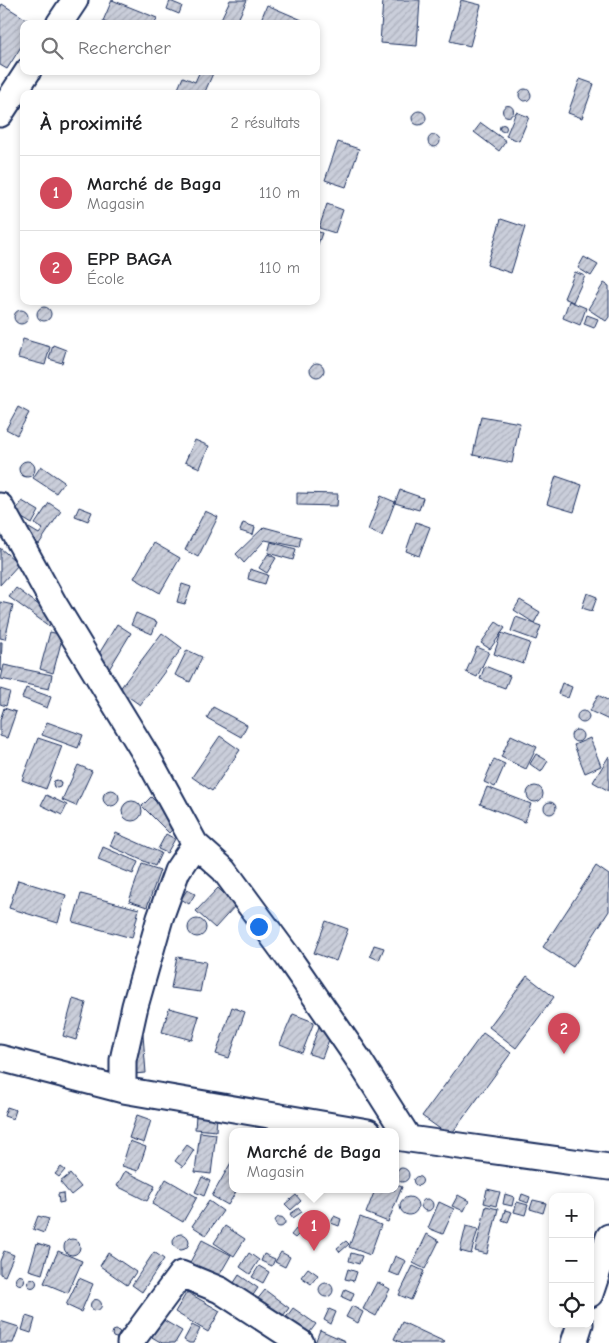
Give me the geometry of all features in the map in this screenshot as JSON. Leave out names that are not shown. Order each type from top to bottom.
[{"type":"street","points":[[62,20],[75,0]]},
{"type":"street","points":[[0,114],[25,75]]},
{"type":"street","points":[[0,506],[58,612],[149,760],[196,844],[224,870],[288,957],[359,1060],[396,1128]]},
{"type":"street","points":[[123,1090],[123,1060],[135,1006],[160,918],[177,871],[196,844]]},
{"type":"street","points":[[0,1058],[123,1090],[345,1128]]},
{"type":"street","points":[[402,1138],[609,1167]]},
{"type":"street","points":[[594,1283],[609,1238]]},
{"type":"street","points":[[130,1343],[181,1274],[220,1290],[301,1343]]},
{"type":"street","points":[[574,1343],[579,1328]]},
{"type":"building","points":[[112,0],[157,18],[156,20],[103,20]]},
{"type":"building","points":[[230,0],[247,0],[238,20],[220,20]]},
{"type":"building","points":[[383,0],[420,0],[417,46],[380,43]]},
{"type":"building","points":[[461,0],[481,5],[470,46],[450,41]]},
{"type":"building","points":[[170,1],[182,6],[179,14],[167,9]]},
{"type":"building","points":[[2,4],[28,20],[20,20],[20,48],[7,69],[0,65],[0,8]]},
{"type":"building","points":[[267,5],[302,20],[261,20]]},
{"type":"building","points":[[198,75],[212,75],[206,90],[177,90],[183,77],[195,82]]},
{"type":"building","points":[[580,79],[594,84],[582,118],[568,113]]},
{"type":"building","points":[[523,89],[527,89],[531,95],[527,101],[523,101],[519,97],[519,93]]},
{"type":"building","points":[[506,106],[510,106],[513,111],[512,115],[506,116],[503,113],[503,109]]},
{"type":"building","points":[[416,111],[422,111],[426,118],[422,125],[416,125],[412,121],[412,115]]},
{"type":"building","points":[[516,112],[529,117],[519,141],[506,136]]},
{"type":"building","points":[[481,123],[506,141],[499,151],[474,132]]},
{"type":"building","points":[[503,124],[507,128],[503,132],[499,128]]},
{"type":"building","points":[[436,135],[439,136],[439,146],[432,147],[429,146],[428,139],[429,136]]},
{"type":"building","points":[[338,142],[359,149],[346,187],[325,180]]},
{"type":"building","points":[[327,204],[343,210],[335,233],[320,228]]},
{"type":"building","points":[[501,219],[525,227],[511,273],[487,265]]},
{"type":"building","points":[[584,257],[598,265],[591,276],[578,268]]},
{"type":"building","points":[[575,272],[585,276],[573,302],[564,298]]},
{"type":"building","points":[[604,283],[609,286],[609,317],[606,321],[588,309]]},
{"type":"building","points":[[569,301],[586,308],[580,325],[563,318]]},
{"type":"building","points":[[44,307],[49,309],[51,314],[49,319],[44,321],[39,319],[37,314],[39,309]]},
{"type":"building","points":[[18,310],[24,310],[28,317],[24,324],[18,324],[14,320],[14,314]]},
{"type":"building","points":[[587,315],[598,319],[594,328],[584,324]]},
{"type":"building","points":[[23,339],[50,347],[45,365],[18,358]]},
{"type":"building","points":[[53,345],[66,350],[62,363],[49,359]]},
{"type":"building","points":[[314,363],[320,363],[324,370],[320,377],[314,377],[310,373],[310,367]]},
{"type":"building","points":[[18,407],[29,413],[17,435],[6,429]]},
{"type":"building","points":[[481,416],[520,423],[512,463],[473,455]]},
{"type":"building","points":[[195,440],[209,446],[200,468],[185,462]]},
{"type":"building","points":[[27,461],[35,469],[27,477],[19,469]]},
{"type":"building","points":[[41,466],[64,482],[56,493],[33,478]]},
{"type":"building","points":[[556,476],[582,485],[574,512],[547,504]]},
{"type":"building","points":[[400,490],[423,498],[419,510],[395,503]]},
{"type":"building","points":[[297,493],[338,494],[337,506],[297,505]]},
{"type":"building","points":[[381,496],[395,502],[382,536],[368,530]]},
{"type":"building","points":[[22,501],[39,511],[32,524],[14,513]]},
{"type":"building","points":[[49,503],[61,511],[39,544],[24,535],[29,528],[39,534],[43,529],[35,524]]},
{"type":"building","points":[[79,507],[92,512],[88,521],[75,516]]},
{"type":"building","points":[[205,511],[218,517],[198,557],[185,550]]},
{"type":"building","points":[[416,522],[430,527],[419,556],[406,551]]},
{"type":"building","points":[[243,523],[255,527],[253,535],[240,531]]},
{"type":"building","points":[[264,527],[301,537],[299,547],[265,540],[244,563],[236,554]]},
{"type":"building","points":[[271,542],[296,549],[293,560],[268,553]]},
{"type":"building","points":[[154,543],[180,558],[160,593],[134,578]]},
{"type":"building","points":[[0,548],[19,564],[0,585]]},
{"type":"building","points":[[268,554],[276,558],[267,573],[259,568]]},
{"type":"building","points":[[250,569],[268,575],[265,584],[248,579]]},
{"type":"building","points":[[182,584],[191,587],[185,604],[177,602]]},
{"type":"building","points":[[16,588],[55,617],[49,626],[9,597]]},
{"type":"building","points":[[587,593],[597,597],[592,611],[582,608]]},
{"type":"building","points":[[520,600],[540,612],[534,623],[514,610]]},
{"type":"building","points":[[0,602],[13,605],[5,639],[0,638]]},
{"type":"building","points":[[136,613],[157,622],[152,634],[131,625]]},
{"type":"building","points":[[516,617],[541,626],[536,640],[511,631]]},
{"type":"building","points":[[496,622],[505,628],[490,649],[481,643]]},
{"type":"building","points":[[117,624],[131,633],[108,671],[94,662]]},
{"type":"building","points":[[50,632],[63,635],[53,673],[40,669]]},
{"type":"building","points":[[162,633],[182,648],[140,705],[119,690]]},
{"type":"building","points":[[501,633],[530,643],[523,664],[494,654]]},
{"type":"building","points":[[0,642],[2,642],[1,671],[0,671]]},
{"type":"building","points":[[477,647],[489,652],[477,677],[466,672]]},
{"type":"building","points":[[187,650],[202,657],[190,682],[175,675]]},
{"type":"building","points":[[4,665],[52,675],[49,689],[1,679]]},
{"type":"building","points":[[485,666],[510,676],[505,688],[480,679]]},
{"type":"building","points":[[562,683],[572,687],[568,698],[558,694]]},
{"type":"building","points":[[26,688],[51,697],[47,708],[22,698]]},
{"type":"building","points":[[0,689],[10,692],[6,706],[0,704]]},
{"type":"building","points":[[598,695],[609,701],[609,720],[590,711]]},
{"type":"building","points":[[213,707],[247,725],[241,737],[207,718]]},
{"type":"building","points":[[4,708],[16,712],[7,738],[0,736],[0,720]]},
{"type":"building","points":[[583,711],[589,717],[583,723],[577,717]]},
{"type":"building","points":[[47,722],[83,735],[78,748],[42,735]]},
{"type":"building","points":[[577,730],[583,736],[577,742],[571,736]]},
{"type":"building","points":[[511,735],[537,747],[526,769],[501,757]]},
{"type":"building","points":[[220,736],[240,750],[212,791],[192,777]]},
{"type":"building","points":[[38,738],[62,746],[46,789],[22,780]]},
{"type":"building","points":[[590,738],[601,766],[585,773],[574,745]]},
{"type":"building","points":[[536,754],[548,761],[541,772],[530,764]]},
{"type":"building","points":[[609,756],[609,791],[593,782]]},
{"type":"building","points":[[494,759],[505,764],[495,787],[484,782]]},
{"type":"building","points":[[78,765],[92,771],[76,806],[62,800]]},
{"type":"building","points":[[57,780],[61,784],[57,788],[53,784]]},
{"type":"building","points":[[535,786],[541,788],[543,794],[541,800],[535,802],[529,800],[527,794],[529,788]]},
{"type":"building","points":[[487,787],[531,804],[525,822],[480,804]]},
{"type":"building","points":[[111,790],[117,792],[119,798],[117,804],[111,806],[105,804],[103,798],[105,792]]},
{"type":"building","points":[[46,795],[67,805],[62,815],[41,805]]},
{"type":"building","points":[[151,797],[178,823],[169,833],[142,806]]},
{"type":"building","points":[[132,801],[139,804],[142,811],[139,818],[132,821],[125,818],[122,811],[125,804]]},
{"type":"building","points":[[550,802],[556,808],[550,814],[544,808]]},
{"type":"building","points":[[116,833],[161,853],[155,866],[110,846]]},
{"type":"building","points":[[166,834],[175,839],[167,853],[158,849]]},
{"type":"building","points":[[103,847],[138,862],[133,874],[98,860]]},
{"type":"building","points":[[142,864],[160,870],[147,907],[129,901]]},
{"type":"building","points":[[596,866],[609,875],[609,911],[573,967],[543,947]]},
{"type":"building","points":[[18,880],[66,895],[58,923],[9,908]]},
{"type":"building","points":[[218,888],[236,905],[215,928],[196,911]]},
{"type":"building","points":[[187,890],[195,894],[189,904],[181,899]]},
{"type":"building","points":[[81,894],[139,909],[132,938],[73,922]]},
{"type":"building","points":[[193,919],[201,919],[206,924],[204,935],[193,937],[188,932],[188,924]]},
{"type":"building","points":[[326,921],[348,929],[336,961],[314,953]]},
{"type":"building","points":[[374,945],[384,948],[379,960],[370,956]]},
{"type":"building","points":[[177,957],[206,962],[200,992],[171,988]]},
{"type":"building","points":[[527,976],[554,997],[516,1048],[489,1027]]},
{"type":"building","points":[[73,999],[86,1003],[76,1040],[63,1036]]},
{"type":"building","points":[[232,1007],[245,1012],[229,1058],[216,1054]]},
{"type":"building","points":[[169,1008],[199,1016],[192,1040],[162,1032]]},
{"type":"building","points":[[293,1014],[314,1022],[302,1053],[280,1044]]},
{"type":"building","points":[[320,1024],[333,1029],[322,1058],[309,1054]]},
{"type":"building","points":[[483,1033],[511,1053],[450,1136],[422,1116]]},
{"type":"building","points":[[143,1035],[146,1073],[133,1074],[130,1036]]},
{"type":"building","points":[[7,1107],[16,1110],[13,1119],[4,1116]]},
{"type":"building","points":[[137,1115],[151,1120],[144,1143],[129,1138]]},
{"type":"building","points":[[196,1115],[217,1116],[216,1131],[195,1129]]},
{"type":"building","points":[[266,1124],[272,1128],[263,1128]]},
{"type":"building","points":[[200,1132],[216,1134],[211,1174],[195,1172]]},
{"type":"building","points":[[130,1141],[146,1147],[138,1171],[122,1166]]},
{"type":"building","points":[[187,1145],[194,1150],[183,1167],[175,1161]]},
{"type":"building","points":[[229,1166],[229,1193],[235,1193],[228,1205],[212,1196]]},
{"type":"building","points":[[61,1167],[65,1170],[59,1177],[55,1174]]},
{"type":"building","points":[[399,1169],[405,1169],[408,1172],[407,1180],[399,1181]]},
{"type":"building","points":[[125,1171],[155,1186],[147,1201],[117,1186]]},
{"type":"building","points":[[70,1174],[81,1187],[71,1195],[60,1182]]},
{"type":"building","points":[[202,1177],[210,1181],[204,1196],[195,1192]]},
{"type":"building","points":[[418,1177],[422,1181],[418,1185],[414,1181]]},
{"type":"building","points":[[166,1179],[197,1197],[183,1222],[152,1204]]},
{"type":"building","points":[[399,1186],[402,1187],[388,1222],[366,1213],[374,1193],[399,1193]]},
{"type":"building","points":[[487,1189],[500,1192],[496,1206],[484,1203]]},
{"type":"building","points":[[63,1193],[64,1202],[59,1203],[58,1194]]},
{"type":"building","points":[[505,1194],[514,1197],[512,1206],[503,1204]]},
{"type":"building","points":[[522,1194],[530,1197],[528,1203],[520,1200]]},
{"type":"building","points":[[296,1195],[301,1201],[291,1210],[285,1204]]},
{"type":"building","points":[[458,1195],[469,1201],[464,1211],[452,1206]]},
{"type":"building","points":[[409,1197],[415,1200],[418,1206],[415,1212],[409,1215],[403,1212],[400,1206],[403,1200]]},
{"type":"building","points":[[425,1199],[429,1199],[433,1205],[429,1211],[425,1211],[421,1207],[421,1203]]},
{"type":"building","points":[[533,1200],[546,1203],[543,1213],[530,1209]]},
{"type":"building","points":[[209,1201],[223,1211],[206,1235],[192,1226]]},
{"type":"building","points":[[439,1202],[454,1209],[443,1234],[428,1228]]},
{"type":"building","points":[[517,1202],[528,1205],[525,1215],[514,1212]]},
{"type":"building","points":[[486,1206],[498,1209],[487,1254],[475,1251]]},
{"type":"building","points":[[299,1208],[302,1212],[293,1218],[290,1214]]},
{"type":"building","points":[[505,1210],[512,1212],[508,1222],[502,1220]]},
{"type":"building","points":[[38,1216],[49,1219],[44,1233],[33,1229]]},
{"type":"building","points":[[334,1216],[341,1219],[339,1226],[331,1223]]},
{"type":"building","points":[[278,1217],[282,1217],[285,1222],[284,1226],[278,1227],[275,1224],[275,1220]]},
{"type":"building","points":[[360,1217],[381,1225],[370,1255],[349,1247]]},
{"type":"building","points":[[225,1226],[245,1239],[234,1256],[214,1243]]},
{"type":"building","points":[[466,1226],[478,1229],[471,1254],[460,1251]]},
{"type":"building","points":[[296,1229],[300,1233],[295,1238],[291,1235]]},
{"type":"building","points":[[178,1234],[184,1234],[189,1239],[187,1248],[178,1250],[173,1245],[173,1239]]},
{"type":"building","points":[[427,1234],[439,1241],[425,1269],[413,1263]]},
{"type":"building","points":[[72,1239],[80,1247],[72,1255],[64,1247]]},
{"type":"building","points":[[202,1240],[231,1255],[216,1281],[188,1266]]},
{"type":"building","points":[[346,1241],[349,1244],[340,1252],[337,1248]]},
{"type":"building","points":[[37,1243],[50,1247],[42,1274],[29,1270]]},
{"type":"building","points":[[4,1251],[14,1255],[5,1276],[0,1274],[0,1261]]},
{"type":"building","points":[[58,1251],[82,1261],[68,1293],[44,1283]]},
{"type":"building","points":[[154,1252],[164,1259],[142,1292],[132,1285]]},
{"type":"building","points":[[281,1252],[290,1257],[285,1267],[275,1262]]},
{"type":"building","points":[[108,1253],[136,1272],[127,1285],[100,1266]]},
{"type":"building","points":[[249,1253],[259,1260],[250,1274],[240,1267]]},
{"type":"building","points":[[351,1253],[362,1256],[359,1264],[349,1261]]},
{"type":"building","points":[[264,1254],[275,1259],[272,1266],[261,1261]]},
{"type":"building","points":[[395,1256],[406,1261],[399,1276],[389,1272]]},
{"type":"building","points":[[259,1266],[269,1272],[263,1283],[252,1277]]},
{"type":"building","points":[[413,1266],[424,1271],[411,1300],[399,1295]]},
{"type":"building","points":[[308,1268],[318,1275],[311,1284],[301,1277]]},
{"type":"building","points":[[348,1269],[357,1272],[354,1281],[345,1279]]},
{"type":"building","points":[[239,1275],[258,1288],[249,1301],[230,1289]]},
{"type":"building","points":[[20,1276],[24,1280],[20,1284],[16,1280]]},
{"type":"building","points":[[79,1278],[93,1284],[81,1312],[66,1305]]},
{"type":"building","points":[[32,1279],[36,1283],[32,1287],[28,1283]]},
{"type":"building","points":[[377,1282],[390,1289],[376,1316],[363,1309]]},
{"type":"building","points":[[326,1283],[331,1285],[333,1290],[331,1295],[326,1297],[321,1295],[319,1290],[321,1285]]},
{"type":"building","points":[[345,1289],[354,1293],[351,1301],[342,1297]]},
{"type":"building","points":[[265,1290],[289,1308],[280,1320],[256,1301]]},
{"type":"building","points":[[187,1292],[220,1311],[208,1332],[175,1312]]},
{"type":"building","points":[[96,1299],[102,1305],[96,1311],[90,1305]]},
{"type":"building","points":[[352,1306],[363,1312],[358,1323],[346,1317]]},
{"type":"building","points":[[293,1308],[316,1324],[304,1340],[282,1323]]},
{"type":"building","points":[[329,1309],[336,1312],[331,1324],[324,1320]]},
{"type":"building","points":[[155,1315],[182,1331],[175,1343],[162,1343],[145,1333]]},
{"type":"building","points":[[26,1316],[35,1319],[31,1333],[22,1330]]},
{"type":"building","points":[[0,1321],[19,1327],[13,1343],[0,1343]]},
{"type":"building","points":[[402,1322],[445,1342],[403,1343],[394,1339]]},
{"type":"building","points":[[192,1325],[200,1329],[193,1343],[189,1343],[184,1340]]},
{"type":"building","points":[[116,1330],[120,1334],[116,1338],[112,1334]]},
{"type":"building","points":[[320,1330],[345,1341],[344,1343],[315,1343]]},
{"type":"place","name":"EPP BAGA","points":[[564,1054]]},
{"type":"place","name":"Marché de Baga","points":[[314,1251]]}]
